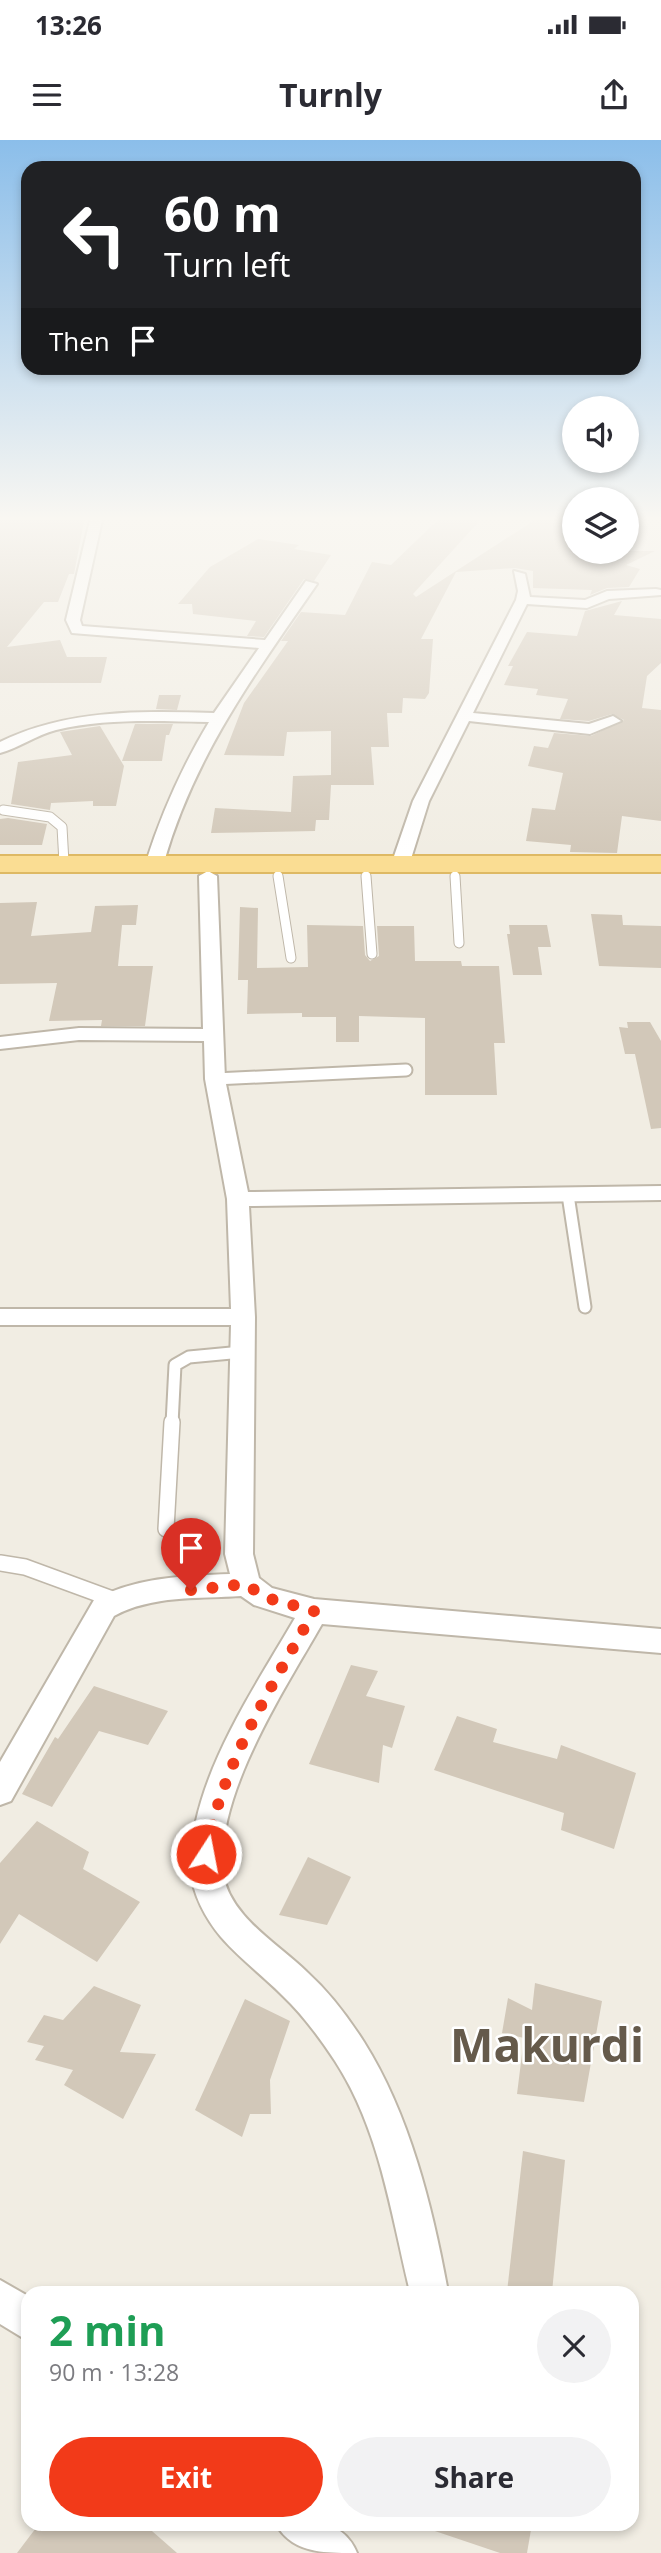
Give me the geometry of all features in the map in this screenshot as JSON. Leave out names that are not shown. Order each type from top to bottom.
[{"type":"main road","points":[[0,877],[45,868],[155,862],[278,876],[661,877]]},
{"type":"main road","points":[[0,864],[45,868],[219,871],[401,862],[661,864]]},
{"type":"street","points":[[76,629],[160,638],[270,644]]},
{"type":"street","points":[[155,862],[170,813],[216,718],[281,629]]},
{"type":"street","points":[[401,862],[421,801],[508,629]]},
{"type":"street","points":[[462,716],[590,729],[613,721]]},
{"type":"street","points":[[0,748],[27,732],[96,719],[216,718]]},
{"type":"street","points":[[219,871],[212,1035],[215,1079],[238,1199],[243,1317],[239,1555],[246,1584],[264,1597],[314,1611],[661,1642]]},
{"type":"street","points":[[0,1044],[50,1034],[169,1038],[212,1035]]},
{"type":"street","points":[[238,1199],[661,1193]]},
{"type":"street","points":[[0,1317],[243,1317]]},
{"type":"street","points":[[0,1791],[93,1624],[115,1600],[136,1595],[246,1584]]},
{"type":"street","points":[[314,1611],[263,1703],[220,1794],[208,1841],[207,1876],[215,1901],[239,1931],[307,1996],[358,2065],[392,2143],[428,2286]]},
{"type":"street","points":[[0,2300],[21,2316]]},
{"type":"street","points":[[306,2531],[336,2553]]},
{"type":"lane","points":[[3,810],[50,817],[62,827],[45,868]]},
{"type":"lane","points":[[278,876],[291,958]]},
{"type":"lane","points":[[366,876],[372,954]]},
{"type":"lane","points":[[455,876],[459,943]]},
{"type":"lane","points":[[215,1079],[406,1070]]},
{"type":"lane","points":[[568,1195],[585,1307]]},
{"type":"lane","points":[[166,1529],[175,1365],[189,1357],[242,1352]]},
{"type":"lane","points":[[0,1563],[25,1567],[115,1600]]},
{"type":"building","points":[[0,629],[22,629],[7,647],[60,640],[67,657],[107,657],[101,683],[0,683]]},
{"type":"building","points":[[251,629],[270,629],[264,637],[247,636]]},
{"type":"building","points":[[290,629],[426,629],[421,639],[433,639],[429,693],[425,699],[403,698],[402,713],[387,713],[389,747],[371,747],[374,785],[331,785],[329,820],[316,820],[315,831],[211,833],[215,808],[291,812],[293,776],[331,775],[331,731],[287,732],[284,756],[224,755],[244,703],[288,641],[281,641]]},
{"type":"building","points":[[579,629],[661,629],[661,663],[647,676],[642,708],[661,710],[661,821],[622,816],[617,853],[570,852],[571,845],[526,841],[532,808],[555,810],[563,773],[528,766],[534,746],[548,748],[554,733],[591,736],[624,720],[612,714],[589,721],[560,719],[568,699],[536,695],[538,689],[504,685],[513,666],[508,666],[527,632],[577,636]]},
{"type":"building","points":[[159,695],[181,695],[177,710],[156,709]]},
{"type":"building","points":[[135,724],[173,724],[169,735],[166,735],[162,761],[122,761]]},
{"type":"building","points":[[100,726],[124,766],[116,806],[93,806],[93,801],[51,803],[50,810],[11,804],[18,762],[72,755],[60,732]]},
{"type":"building","points":[[0,819],[47,824],[42,845],[0,845]]},
{"type":"building","points":[[37,902],[31,936],[91,932],[95,906],[138,905],[136,925],[122,925],[118,966],[153,966],[145,1026],[101,1026],[102,1020],[49,1021],[57,983],[0,984],[0,903]]},
{"type":"building","points":[[240,907],[258,908],[257,968],[308,967],[307,925],[363,926],[365,955],[370,961],[379,956],[377,926],[414,926],[415,961],[461,961],[462,966],[499,966],[505,1043],[494,1043],[497,1095],[425,1095],[425,1018],[359,1016],[359,1042],[336,1042],[336,1017],[302,1017],[302,1013],[247,1014],[248,980],[238,980]]},
{"type":"building","points":[[591,914],[622,915],[623,925],[661,926],[661,968],[599,966]]},
{"type":"building","points":[[509,925],[547,925],[551,947],[538,947],[542,975],[513,975],[507,934],[510,934]]},
{"type":"building","points":[[627,1022],[650,1022],[661,1041],[661,1128],[651,1129],[635,1054],[625,1054],[619,1027],[628,1028]]},
{"type":"building","points":[[351,1665],[378,1671],[366,1696],[405,1706],[392,1748],[383,1745],[379,1783],[309,1764]]},
{"type":"building","points":[[94,1686],[168,1711],[148,1745],[99,1731],[52,1807],[22,1794],[55,1737],[58,1739]]},
{"type":"building","points":[[457,1716],[497,1729],[493,1742],[557,1759],[561,1745],[636,1773],[614,1849],[561,1830],[564,1813],[434,1770]]},
{"type":"building","points":[[37,1821],[89,1852],[83,1869],[140,1902],[97,1962],[19,1914],[0,1944],[0,1863]]},
{"type":"building","points":[[308,1857],[351,1877],[327,1925],[279,1915]]},
{"type":"building","points":[[535,1983],[602,2001],[584,2102],[517,2094],[524,2038],[502,2033],[508,1998],[532,2010]]},
{"type":"building","points":[[94,1986],[141,2005],[120,2052],[156,2054],[123,2119],[64,2085],[73,2070],[35,2060],[44,2046],[27,2042],[44,2015],[63,2020]]},
{"type":"building","points":[[245,1999],[290,2021],[270,2080],[271,2114],[250,2114],[242,2137],[195,2110]]},
{"type":"building","points":[[523,2151],[565,2160],[553,2286],[508,2286]]},
{"type":"building","points":[[34,2531],[152,2531],[177,2553],[17,2553]]},
{"type":"building","points":[[435,2531],[531,2531],[527,2553],[500,2553]]},
{"type":"district","name":"Makurdi","points":[[547,2046]]},
{"type":"route","points":[[191,1590],[246,1584],[264,1597],[314,1611],[263,1703],[220,1794],[206,1854]]}]
